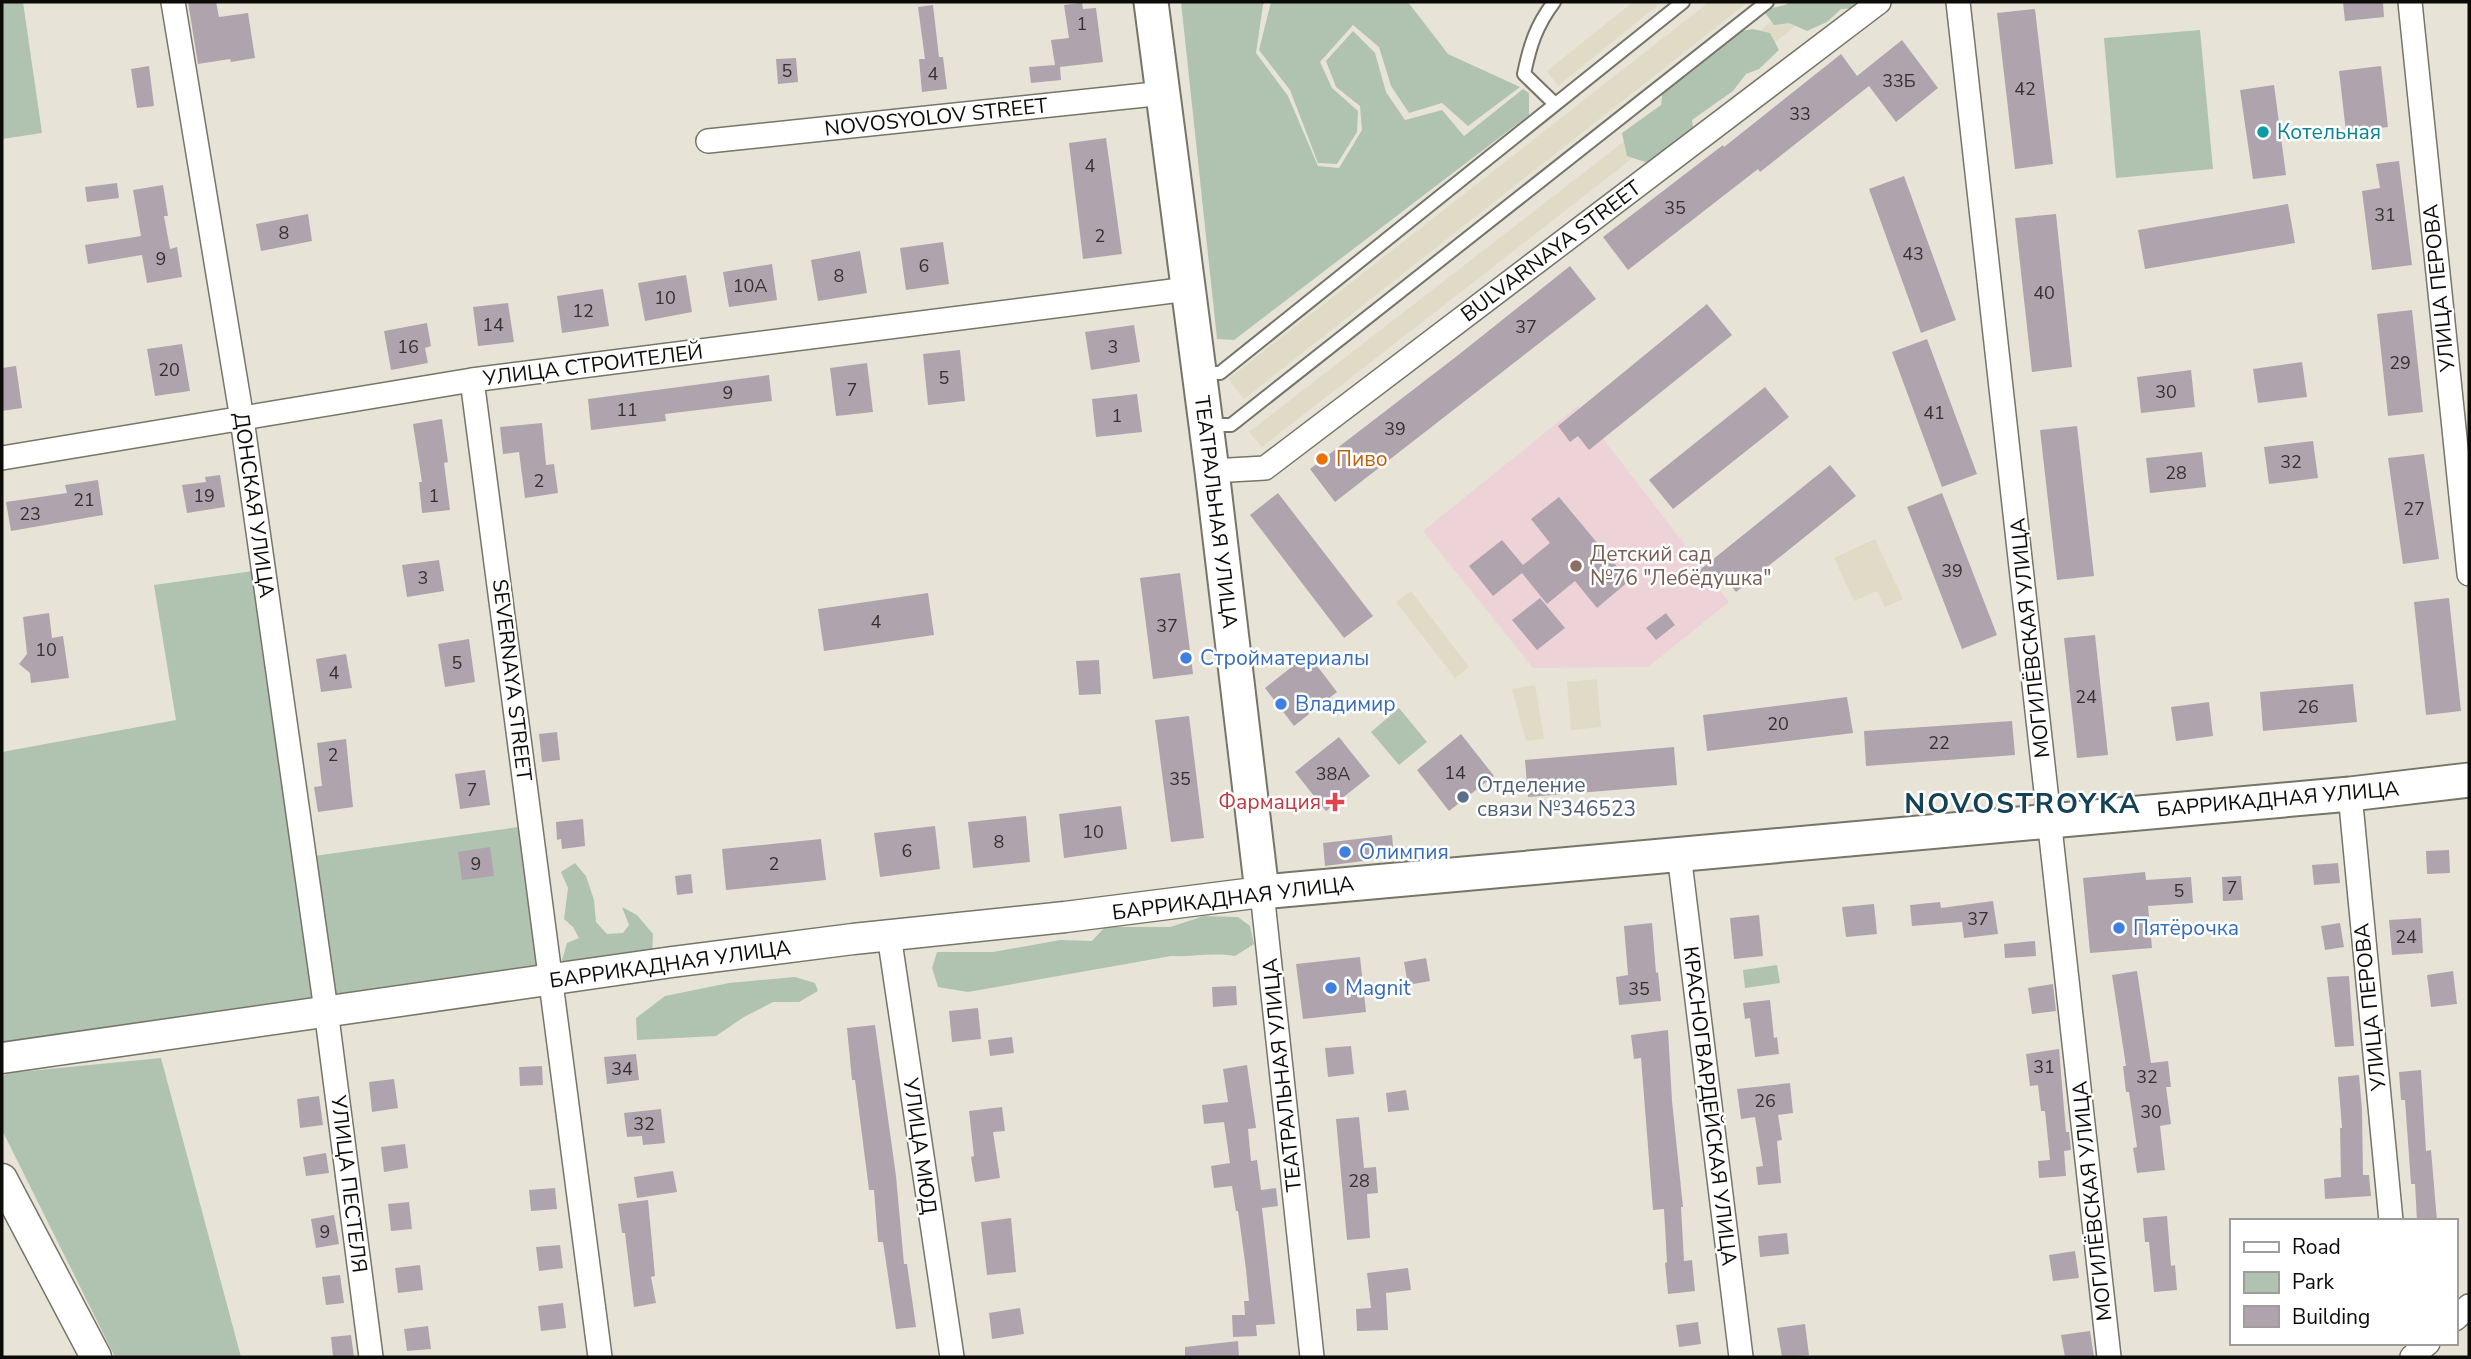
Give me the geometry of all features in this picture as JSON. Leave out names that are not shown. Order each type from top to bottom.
[{"type":"main road","name":"ТЕАТРАЛЬНАЯ УЛИЦА","points":[[1151,2],[1212,471],[1262,892]]},
{"type":"main road","name":"БАРРИКАДНАЯ УЛИЦА","points":[[1262,892],[2350,794],[2469,780]]},
{"type":"street","name":"ДОНСКАЯ УЛИЦА","points":[[173,2],[242,419],[326,1010]]},
{"type":"street","name":"BULVARNAYA STREET","points":[[1212,471],[1265,468],[1879,2]]},
{"type":"street","name":"МОГИЛЁВСКАЯ УЛИЦА","points":[[1958,2],[2109,1357]]},
{"type":"street","name":"УЛИЦА ПЕРОВА","points":[[2410,2],[2469,574]]},
{"type":"street","name":"NOVOSYOLOV STREET","points":[[708,141],[1164,93]]},
{"type":"street","name":"УЛИЦА СТРОИТЕЛЕЙ","points":[[2,458],[472,380],[1188,289]]},
{"type":"street","name":"SEVERNAYA STREET","points":[[472,380],[600,1357]]},
{"type":"street","name":"УЛИЦА ПЕРОВА","points":[[2350,794],[2391,1219]]},
{"type":"street","name":"КРАСНОГВАРДЕЙСКАЯ УЛИЦА","points":[[1679,855],[1741,1357]]},
{"type":"street","name":"БАРРИКАДНАЯ УЛИЦА","points":[[2,1058],[672,962],[889,935],[1065,918],[1262,892]]},
{"type":"street","name":"ТЕАТРАЛЬНАЯ УЛИЦА","points":[[1262,892],[1312,1357]]},
{"type":"street","name":"УЛИЦА МЮД","points":[[889,935],[952,1357]]},
{"type":"street","name":"УЛИЦА ПЕСТЕЛЯ","points":[[326,1010],[371,1357]]},
{"type":"street","points":[[2,1179],[96,1357]]},
{"type":"street","points":[[2412,1357],[2426,1345]]},
{"type":"lane","points":[[1555,2],[1539,22],[1529,49],[1524,74],[1555,104]]},
{"type":"lane","points":[[1198,374],[1220,373],[1683,2]]},
{"type":"lane","points":[[1205,426],[1231,425],[1767,2]]},
{"type":"shaded area","points":[[1633,2],[1662,2],[1558,86],[1547,71]]},
{"type":"shaded area","points":[[1709,2],[1748,2],[1244,399],[1228,379]]},
{"type":"shaded area","points":[[1795,2],[1825,2],[1625,164],[1262,447],[1249,432],[1613,150]]},
{"type":"shaded area","name":"Детский сад №76 \"Лебёдушка\"","points":[[1578,406],[1729,602],[1648,667],[1533,668],[1423,531]]},
{"type":"shaded area","points":[[1875,539],[1903,599],[1885,607],[1877,591],[1854,601],[1834,558]]},
{"type":"shaded area","points":[[1411,591],[1469,667],[1455,678],[1396,602]]},
{"type":"shaded area","points":[[1597,679],[1601,727],[1571,730],[1567,682]]},
{"type":"shaded area","points":[[1535,685],[1544,739],[1526,741],[1512,689]]},
{"type":"green space","points":[[2,2],[23,2],[42,133],[2,139]]},
{"type":"green space","points":[[1181,2],[1265,2],[1256,53],[1288,96],[1318,166],[1339,168],[1362,130],[1360,106],[1336,87],[1326,61],[1353,31],[1375,53],[1386,92],[1405,120],[1442,110],[1464,136],[1523,89],[1529,93],[1529,115],[1234,340],[1217,339]]},
{"type":"green space","points":[[1271,2],[1408,2],[1448,54],[1520,87],[1468,126],[1442,103],[1409,113],[1391,86],[1379,47],[1353,25],[1320,62],[1332,88],[1358,111],[1357,132],[1337,164],[1318,163],[1290,90],[1259,50]]},
{"type":"green space","points":[[1790,2],[1862,2],[1859,8],[1841,9],[1827,22],[1807,31],[1789,23],[1774,25],[1763,10]]},
{"type":"green space","points":[[1753,29],[1770,33],[1779,50],[1759,69],[1746,74],[1733,91],[1692,120],[1693,127],[1658,161],[1645,162],[1627,156],[1622,133],[1661,105],[1664,78],[1736,32]]},
{"type":"green space","points":[[2200,30],[2213,169],[2116,178],[2104,38]]},
{"type":"green space","points":[[253,571],[293,859],[518,827],[540,974],[2,1045],[2,752],[176,720],[154,585]]},
{"type":"green space","points":[[1399,708],[1427,742],[1399,765],[1371,732]]},
{"type":"green space","points":[[575,863],[586,876],[594,900],[596,922],[607,934],[623,933],[629,925],[622,907],[637,915],[653,934],[652,958],[565,972],[562,960],[567,943],[579,938],[573,927],[564,919],[568,888],[561,872]]},
{"type":"green space","points":[[1204,916],[1238,917],[1250,926],[1254,944],[1235,956],[1171,956],[968,992],[938,987],[932,968],[937,952],[993,952],[1060,940],[1092,941],[1105,927],[1170,927]]},
{"type":"green space","points":[[1777,965],[1780,983],[1745,988],[1743,970]]},
{"type":"green space","points":[[795,977],[815,983],[818,991],[799,1002],[773,1002],[716,1036],[637,1040],[636,1018],[665,996],[729,983]]},
{"type":"green space","points":[[161,1058],[241,1357],[115,1357],[2,1130],[2,1077],[8,1073]]},
{"type":"building","points":[[188,2],[216,2],[219,17],[248,13],[255,58],[198,64]]},
{"type":"building","points":[[2343,2],[2383,2],[2384,17],[2345,21]]},
{"type":"building","points":[[1082,3],[1083,9],[1096,8],[1103,62],[1060,67],[1061,80],[1031,83],[1029,67],[1055,65],[1051,40],[1069,38],[1064,5]]},
{"type":"building","points":[[933,5],[939,57],[943,57],[947,89],[922,92],[919,59],[925,59],[918,7]]},
{"type":"building","points":[[2035,9],[2053,164],[2015,169],[1997,13]]},
{"type":"building","points":[[1902,40],[1938,88],[1896,122],[1869,86],[1760,172],[1758,169],[1628,270],[1603,237],[1723,145],[1724,147],[1841,54],[1857,76]]},
{"type":"building","points":[[796,58],[798,82],[778,84],[776,59]]},
{"type":"building","points":[[149,66],[154,106],[137,108],[131,69]]},
{"type":"building","points":[[2381,66],[2388,127],[2346,132],[2339,71]]},
{"type":"building","name":"Котельная","points":[[2274,85],[2286,175],[2253,179],[2240,90]]},
{"type":"building","points":[[1106,138],[1122,254],[1083,259],[1069,143]]},
{"type":"building","points":[[2399,161],[2412,265],[2372,270],[2362,191],[2380,188],[2376,164]]},
{"type":"building","points":[[1904,176],[1956,320],[1921,333],[1869,189]]},
{"type":"building","points":[[117,183],[119,198],[87,202],[85,187]]},
{"type":"building","points":[[163,185],[168,216],[164,216],[170,249],[177,247],[182,277],[147,283],[142,255],[88,264],[85,245],[141,236],[133,190]]},
{"type":"building","points":[[2288,204],[2295,243],[2145,269],[2138,230]]},
{"type":"building","points":[[308,214],[312,241],[261,251],[256,224]]},
{"type":"building","points":[[2056,214],[2072,367],[2032,372],[2015,218]]},
{"type":"building","points":[[943,242],[949,284],[906,290],[900,248]]},
{"type":"building","points":[[860,251],[867,293],[818,301],[811,260]]},
{"type":"building","points":[[772,264],[777,300],[729,307],[723,272]]},
{"type":"building","points":[[1570,266],[1596,299],[1335,502],[1310,469]]},
{"type":"building","points":[[686,275],[692,312],[645,321],[638,283]]},
{"type":"building","points":[[603,289],[609,326],[562,333],[557,296]]},
{"type":"building","points":[[508,303],[514,342],[478,346],[473,307]]},
{"type":"building","points":[[1707,304],[1732,335],[1589,450],[1578,436],[1570,442],[1558,426]]},
{"type":"building","points":[[2412,310],[2423,412],[2388,416],[2377,314]]},
{"type":"building","points":[[427,323],[431,346],[425,348],[428,363],[391,370],[384,331]]},
{"type":"building","points":[[1134,325],[1140,362],[1091,370],[1085,332]]},
{"type":"building","points":[[1927,339],[1977,474],[1942,487],[1892,352]]},
{"type":"building","points":[[182,344],[190,391],[155,396],[147,349]]},
{"type":"building","points":[[960,350],[965,401],[928,405],[923,354]]},
{"type":"building","points":[[2302,362],[2307,397],[2258,403],[2253,369]]},
{"type":"building","points":[[867,363],[873,412],[836,416],[830,368]]},
{"type":"building","points":[[16,366],[22,408],[2,411],[2,368]]},
{"type":"building","points":[[2191,370],[2195,407],[2141,413],[2137,377]]},
{"type":"building","points":[[769,375],[772,401],[665,414],[666,421],[591,430],[588,399]]},
{"type":"building","points":[[1765,387],[1789,417],[1673,509],[1649,480]]},
{"type":"building","points":[[1137,394],[1142,432],[1096,437],[1092,399]]},
{"type":"building","points":[[442,419],[448,462],[444,463],[450,510],[422,513],[419,482],[422,482],[413,424]]},
{"type":"building","points":[[542,423],[546,465],[554,464],[558,493],[525,498],[519,452],[503,454],[500,427]]},
{"type":"building","points":[[2077,426],[2094,576],[2057,580],[2040,430]]},
{"type":"building","points":[[2313,441],[2318,478],[2269,484],[2264,447]]},
{"type":"building","points":[[2202,452],[2206,487],[2150,493],[2146,458]]},
{"type":"building","points":[[2424,454],[2439,559],[2403,564],[2388,458]]},
{"type":"building","points":[[1830,465],[1856,496],[1736,592],[1721,573],[1700,589],[1691,577]]},
{"type":"building","points":[[220,475],[225,507],[187,513],[182,485],[206,482],[205,477]]},
{"type":"building","points":[[98,480],[103,515],[11,531],[6,502],[67,493],[65,485]]},
{"type":"building","points":[[1278,493],[1373,616],[1344,638],[1250,515]]},
{"type":"building","points":[[1942,493],[1997,635],[1962,649],[1907,507]]},
{"type":"building","points":[[1559,497],[1629,581],[1597,608],[1575,581],[1547,604],[1522,573],[1493,596],[1469,566],[1502,540],[1523,565],[1550,543],[1531,519]]},
{"type":"building","points":[[439,560],[444,591],[407,597],[402,565]]},
{"type":"building","points":[[1180,573],[1193,674],[1153,679],[1140,578]]},
{"type":"building","points":[[928,593],[934,635],[824,651],[818,609]]},
{"type":"building","points":[[1540,598],[1565,628],[1537,650],[1512,620]]},
{"type":"building","points":[[2449,598],[2461,711],[2426,715],[2414,602]]},
{"type":"building","points":[[49,613],[52,638],[63,636],[69,678],[31,683],[30,673],[19,664],[27,654],[23,617]]},
{"type":"building","points":[[1666,613],[1675,625],[1656,640],[1646,628]]},
{"type":"building","points":[[2095,635],[2108,755],[2077,758],[2064,638]]},
{"type":"building","points":[[469,639],[475,682],[445,687],[438,644]]},
{"type":"building","points":[[346,654],[352,688],[321,692],[316,659]]},
{"type":"building","points":[[1308,654],[1337,692],[1294,726],[1265,688]]},
{"type":"building","points":[[1099,660],[1101,694],[1079,695],[1076,661]]},
{"type":"building","points":[[2353,684],[2357,722],[2263,731],[2260,692]]},
{"type":"building","points":[[1847,697],[1853,733],[1707,751],[1703,715]]},
{"type":"building","points":[[2209,702],[2213,736],[2176,741],[2171,707]]},
{"type":"building","points":[[1189,716],[1204,838],[1171,842],[1155,720]]},
{"type":"building","points":[[2012,721],[2015,755],[1866,766],[1864,731]]},
{"type":"building","points":[[557,732],[560,760],[542,762],[539,734]]},
{"type":"building","points":[[1461,734],[1494,776],[1449,811],[1417,770]]},
{"type":"building","points":[[1339,737],[1370,776],[1326,811],[1295,772]]},
{"type":"building","points":[[346,739],[353,807],[318,812],[314,787],[322,786],[317,743]]},
{"type":"building","points":[[1674,747],[1677,785],[1528,797],[1525,760]]},
{"type":"building","points":[[485,770],[490,805],[460,809],[455,774]]},
{"type":"building","points":[[1121,806],[1127,849],[1064,858],[1059,814]]},
{"type":"building","points":[[1026,816],[1030,862],[973,868],[968,822]]},
{"type":"building","points":[[583,819],[585,846],[562,849],[561,839],[557,840],[556,822]]},
{"type":"building","points":[[935,826],[940,869],[880,877],[874,833]]},
{"type":"building","name":"Олимпия","points":[[1392,835],[1394,857],[1325,866],[1323,843]]},
{"type":"building","points":[[821,839],[826,880],[726,890],[722,849]]},
{"type":"building","points":[[490,847],[494,876],[462,880],[458,852]]},
{"type":"building","points":[[2449,850],[2450,873],[2427,874],[2426,851]]},
{"type":"building","points":[[2338,863],[2340,883],[2314,885],[2312,865]]},
{"type":"building","name":"Пятёрочка","points":[[2145,872],[2146,880],[2191,877],[2193,903],[2148,906],[2152,948],[2090,953],[2083,878]]},
{"type":"building","points":[[691,874],[693,893],[677,895],[675,876]]},
{"type":"building","points":[[2241,876],[2243,900],[2223,901],[2222,877]]},
{"type":"building","points":[[1993,901],[1998,934],[1964,938],[1962,922],[1912,926],[1910,905],[1940,902],[1941,908]]},
{"type":"building","points":[[1874,904],[1877,934],[1846,937],[1842,907]]},
{"type":"building","points":[[1759,915],[1763,956],[1734,959],[1730,918]]},
{"type":"building","points":[[2421,918],[2423,953],[2392,955],[2389,920]]},
{"type":"building","points":[[1652,923],[1661,1001],[1619,1005],[1616,977],[1628,975],[1624,926]]},
{"type":"building","points":[[2340,923],[2344,947],[2325,950],[2321,926]]},
{"type":"building","points":[[2035,941],[2036,956],[2005,958],[2004,944]]},
{"type":"building","name":"Magnit","points":[[1360,957],[1366,1012],[1303,1019],[1296,964]]},
{"type":"building","points":[[1426,958],[1430,981],[1408,985],[1404,962]]},
{"type":"building","points":[[2137,971],[2151,1063],[2168,1061],[2171,1087],[2166,1087],[2171,1124],[2160,1126],[2165,1170],[2137,1173],[2133,1148],[2137,1147],[2129,1092],[2126,1092],[2123,1066],[2126,1066],[2112,975]]},
{"type":"building","points":[[2453,971],[2457,1004],[2431,1007],[2427,975]]},
{"type":"building","points":[[2349,976],[2354,1046],[2335,1047],[2327,977]]},
{"type":"building","points":[[2053,984],[2056,1011],[2032,1014],[2028,988]]},
{"type":"building","points":[[1236,986],[1237,1005],[1213,1007],[1212,987]]},
{"type":"building","points":[[1770,1000],[1774,1038],[1777,1037],[1779,1054],[1755,1057],[1750,1018],[1745,1019],[1743,1003]]},
{"type":"building","points":[[978,1008],[981,1039],[952,1042],[949,1011]]},
{"type":"building","points":[[875,1025],[896,1176],[904,1264],[907,1264],[916,1327],[896,1329],[883,1242],[878,1242],[874,1190],[869,1190],[855,1080],[852,1080],[847,1028]]},
{"type":"building","points":[[1668,1030],[1683,1207],[1684,1261],[1692,1260],[1695,1291],[1668,1294],[1664,1209],[1653,1210],[1641,1058],[1634,1059],[1631,1035]]},
{"type":"building","points":[[1012,1037],[1014,1053],[990,1056],[988,1040]]},
{"type":"building","points":[[1351,1046],[1354,1074],[1328,1077],[1325,1048]]},
{"type":"building","points":[[2059,1049],[2066,1132],[2069,1132],[2071,1150],[2064,1151],[2066,1176],[2039,1178],[2038,1161],[2050,1160],[2045,1111],[2041,1111],[2038,1085],[2030,1086],[2026,1054]]},
{"type":"building","points":[[636,1054],[639,1080],[607,1084],[604,1057]]},
{"type":"building","points":[[1247,1065],[1256,1128],[1248,1129],[1251,1161],[1257,1160],[1261,1190],[1276,1188],[1278,1206],[1262,1208],[1275,1324],[1256,1325],[1257,1336],[1233,1337],[1232,1315],[1245,1315],[1244,1301],[1249,1301],[1246,1269],[1232,1186],[1214,1188],[1211,1166],[1230,1163],[1224,1122],[1204,1124],[1202,1105],[1228,1102],[1223,1069]]},
{"type":"building","points":[[542,1066],[543,1085],[520,1086],[519,1067]]},
{"type":"building","points":[[2421,1070],[2426,1151],[2431,1150],[2437,1219],[2417,1219],[2415,1184],[2411,1184],[2405,1100],[2401,1100],[2399,1072]]},
{"type":"building","points":[[2359,1075],[2363,1175],[2369,1175],[2371,1196],[2325,1199],[2324,1179],[2341,1177],[2342,1128],[2338,1077]]},
{"type":"building","points":[[394,1079],[398,1108],[372,1112],[369,1082]]},
{"type":"building","points":[[1790,1083],[1793,1113],[1778,1115],[1782,1140],[1777,1141],[1781,1183],[1758,1185],[1756,1167],[1763,1166],[1755,1117],[1741,1119],[1737,1089]]},
{"type":"building","points":[[1406,1090],[1409,1110],[1388,1112],[1386,1093]]},
{"type":"building","points":[[319,1096],[323,1125],[300,1128],[297,1099]]},
{"type":"building","points":[[1002,1107],[1005,1131],[993,1132],[1000,1178],[975,1182],[969,1111]]},
{"type":"building","points":[[661,1109],[665,1143],[643,1145],[642,1136],[627,1137],[624,1113]]},
{"type":"building","points":[[1359,1117],[1364,1168],[1376,1167],[1378,1193],[1367,1194],[1370,1238],[1347,1240],[1336,1119]]},
{"type":"building","points":[[405,1144],[408,1168],[384,1172],[381,1147]]},
{"type":"building","points":[[326,1153],[329,1173],[306,1176],[303,1157]]},
{"type":"building","points":[[673,1171],[677,1192],[637,1198],[634,1177]]},
{"type":"building","points":[[555,1188],[557,1209],[531,1211],[529,1190]]},
{"type":"building","points":[[648,1200],[655,1276],[651,1277],[656,1303],[634,1307],[625,1233],[622,1233],[618,1204]]},
{"type":"building","points":[[409,1202],[412,1229],[391,1231],[388,1204]]},
{"type":"building","points":[[334,1215],[339,1244],[316,1248],[311,1219]]},
{"type":"building","points":[[2167,1216],[2171,1266],[2175,1265],[2177,1290],[2154,1292],[2149,1242],[2145,1242],[2143,1218]]},
{"type":"building","points":[[1011,1218],[1016,1272],[987,1275],[981,1222]]},
{"type":"building","points":[[1787,1233],[1789,1254],[1760,1257],[1758,1236]]},
{"type":"building","points":[[560,1245],[563,1268],[539,1271],[536,1247]]},
{"type":"building","points":[[2075,1251],[2079,1278],[2053,1281],[2049,1255]]},
{"type":"building","points":[[420,1265],[423,1290],[398,1293],[395,1268]]},
{"type":"building","points":[[1408,1268],[1411,1290],[1386,1293],[1388,1330],[1357,1331],[1356,1309],[1371,1308],[1367,1273]]},
{"type":"building","points":[[340,1275],[344,1303],[326,1305],[322,1277]]},
{"type":"building","points":[[563,1303],[566,1328],[541,1331],[538,1306]]},
{"type":"building","points":[[1020,1308],[1024,1334],[992,1339],[989,1313]]},
{"type":"building","points":[[1698,1322],[1701,1344],[1679,1347],[1676,1325]]},
{"type":"building","points":[[1805,1324],[1809,1355],[1782,1357],[1777,1328]]},
{"type":"building","points":[[428,1326],[431,1349],[407,1351],[404,1329]]},
{"type":"building","points":[[2090,1331],[2094,1357],[2065,1357],[2061,1335]]},
{"type":"building","points":[[351,1335],[354,1357],[333,1357],[331,1337]]},
{"type":"building","points":[[1238,1341],[1239,1357],[1185,1357],[1185,1347]]},
{"type":"place","name":"Котельная","points":[[2263,132]]},
{"type":"place","name":"Пиво","points":[[1322,459]]},
{"type":"place","name":"Детский сад №76 \"Лебёдушка\"","points":[[1576,566]]},
{"type":"place","name":"Стройматериалы","points":[[1186,658]]},
{"type":"place","name":"Владимир","points":[[1281,704]]},
{"type":"place","name":"Отделение связи №346523","points":[[1463,797]]},
{"type":"place","name":"Фармация","points":[[1335,802]]},
{"type":"place","name":"Олимпия","points":[[1345,852]]},
{"type":"place","name":"Пятёрочка","points":[[2119,928]]},
{"type":"place","name":"Magnit","points":[[1331,988]]},
{"type":"district","name":"NOVOSTROYKA","points":[[2023,803]]}]
